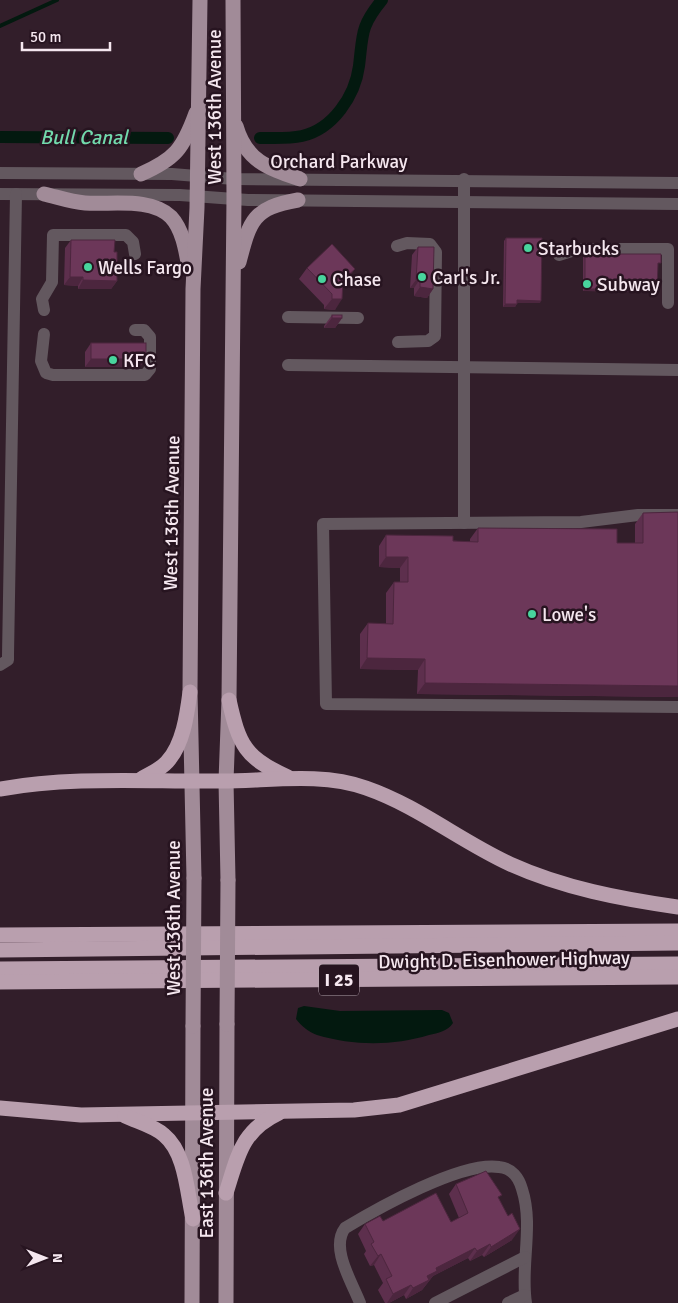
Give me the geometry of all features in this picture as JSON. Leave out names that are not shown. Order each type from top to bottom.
[{"type":"highway","points":[[140,780],[166,764],[174,753],[182,732],[190,692]]},
{"type":"highway","points":[[229,700],[237,732],[251,756],[262,766],[291,779]]},
{"type":"highway","points":[[0,789],[60,782],[329,780],[365,787],[402,802],[510,864],[602,894],[678,907]]},
{"type":"highway","name":"Dwight D. Eisenhower Highway","points":[[0,935],[678,931]]},
{"type":"highway","points":[[0,950],[678,943]]},
{"type":"highway","points":[[0,969],[678,964]]},
{"type":"highway","name":"Dwight D. Eisenhower Highway","points":[[0,982],[678,977]]},
{"type":"highway","points":[[0,1108],[49,1114],[122,1114],[354,1110],[399,1105],[678,1019]]},
{"type":"highway","points":[[226,1193],[237,1157],[247,1136],[258,1125],[284,1111]]},
{"type":"highway","points":[[122,1114],[162,1134],[174,1146],[180,1157],[193,1219]]},
{"type":"main road","name":"West 136th Avenue","points":[[193,1026],[194,878],[190,692],[194,289],[198,196],[200,0]]},
{"type":"main road","name":"West 136th Avenue","points":[[227,1024],[228,880],[226,781],[229,700],[234,198],[233,0]]},
{"type":"main road","points":[[141,174],[165,163],[174,156],[193,121],[198,104]]},
{"type":"main road","points":[[233,115],[239,135],[254,159],[300,179]]},
{"type":"main road","points":[[44,194],[83,203],[148,205],[166,212],[179,230],[194,289]]},
{"type":"main road","points":[[233,288],[246,238],[254,218],[270,206],[298,200]]},
{"type":"main road","name":"East 136th Avenue","points":[[226,1303],[227,1024]]},
{"type":"main road","name":"East 136th Avenue","points":[[192,1303],[193,1026]]},
{"type":"street","name":"Orchard Parkway","points":[[0,173],[141,174],[234,179],[464,179],[678,183]]},
{"type":"street","points":[[464,179],[464,523]]},
{"type":"street","name":"Orchard Parkway","points":[[0,194],[198,196],[298,200],[464,200],[678,204]]},
{"type":"street","points":[[0,665],[8,660],[16,194]]},
{"type":"street","points":[[44,310],[42,299],[52,282],[53,235],[126,235],[133,242],[135,254]]},
{"type":"street","points":[[397,246],[408,243],[430,244],[436,252],[435,336],[428,341],[398,342]]},
{"type":"street","points":[[559,255],[578,249],[668,248],[668,303]]},
{"type":"street","points":[[288,317],[358,318]]},
{"type":"street","points":[[44,334],[41,361],[46,373],[53,375],[145,375],[150,369],[150,337],[144,330],[135,330]]},
{"type":"street","points":[[288,365],[678,370]]},
{"type":"street","points":[[678,515],[638,515],[581,522],[323,524],[326,704],[678,707]]},
{"type":"street","points":[[360,1303],[338,1244],[345,1228],[455,1173],[500,1167],[511,1171],[517,1177],[522,1190],[526,1217],[525,1299],[508,1303]]},
{"type":"street","points":[[435,1303],[525,1257]]},
{"type":"shaded area","points":[[304,1006],[340,1011],[442,1010],[449,1013],[453,1023],[446,1030],[415,1039],[387,1043],[359,1043],[331,1039],[311,1032],[296,1019],[298,1008]]},
{"type":"building","points":[[506,238],[542,238],[541,301],[517,300],[517,304],[505,304]]},
{"type":"building","name":"Wells Fargo","points":[[71,240],[115,240],[114,252],[117,252],[117,281],[83,280],[83,277],[70,277]]},
{"type":"building","points":[[332,244],[355,269],[343,280],[342,299],[332,299],[332,294],[307,268]]},
{"type":"building","points":[[418,247],[434,247],[433,289],[420,287],[420,279],[416,280]]},
{"type":"building","points":[[585,254],[661,254],[661,263],[658,263],[657,289],[585,289]]},
{"type":"building","points":[[332,315],[342,315],[342,318],[332,318]]},
{"type":"building","points":[[91,343],[146,343],[146,359],[91,359]]},
{"type":"building","name":"Lowe's","points":[[678,512],[678,686],[425,683],[425,659],[367,658],[368,623],[393,624],[394,582],[408,582],[408,557],[386,557],[386,535],[453,536],[453,541],[478,542],[478,528],[617,529],[617,543],[643,543],[643,513]]},
{"type":"building","points":[[486,1171],[502,1195],[498,1197],[508,1216],[512,1213],[520,1229],[491,1247],[490,1244],[477,1251],[475,1248],[436,1268],[437,1271],[427,1276],[429,1280],[413,1288],[411,1285],[393,1294],[386,1279],[392,1276],[381,1254],[378,1256],[371,1244],[374,1242],[365,1224],[380,1216],[383,1221],[436,1193],[451,1222],[468,1213],[456,1184]]},
{"type":"waterway","points":[[0,26],[57,0]]},
{"type":"waterway","name":"Bull Canal","points":[[260,138],[292,138],[302,136],[323,126],[341,110],[353,89],[357,77],[362,38],[366,24],[382,0]]},
{"type":"waterway","name":"Bull Canal","points":[[0,137],[168,138]]},
{"type":"place","name":"Starbucks","points":[[528,248]]},
{"type":"place","name":"Wells Fargo","points":[[88,267]]},
{"type":"place","name":"Carl's Jr.","points":[[422,277]]},
{"type":"place","name":"Chase","points":[[322,279]]},
{"type":"place","name":"Subway","points":[[587,284]]},
{"type":"place","name":"KFC","points":[[113,360]]},
{"type":"place","name":"Lowe's","points":[[532,614]]}]
